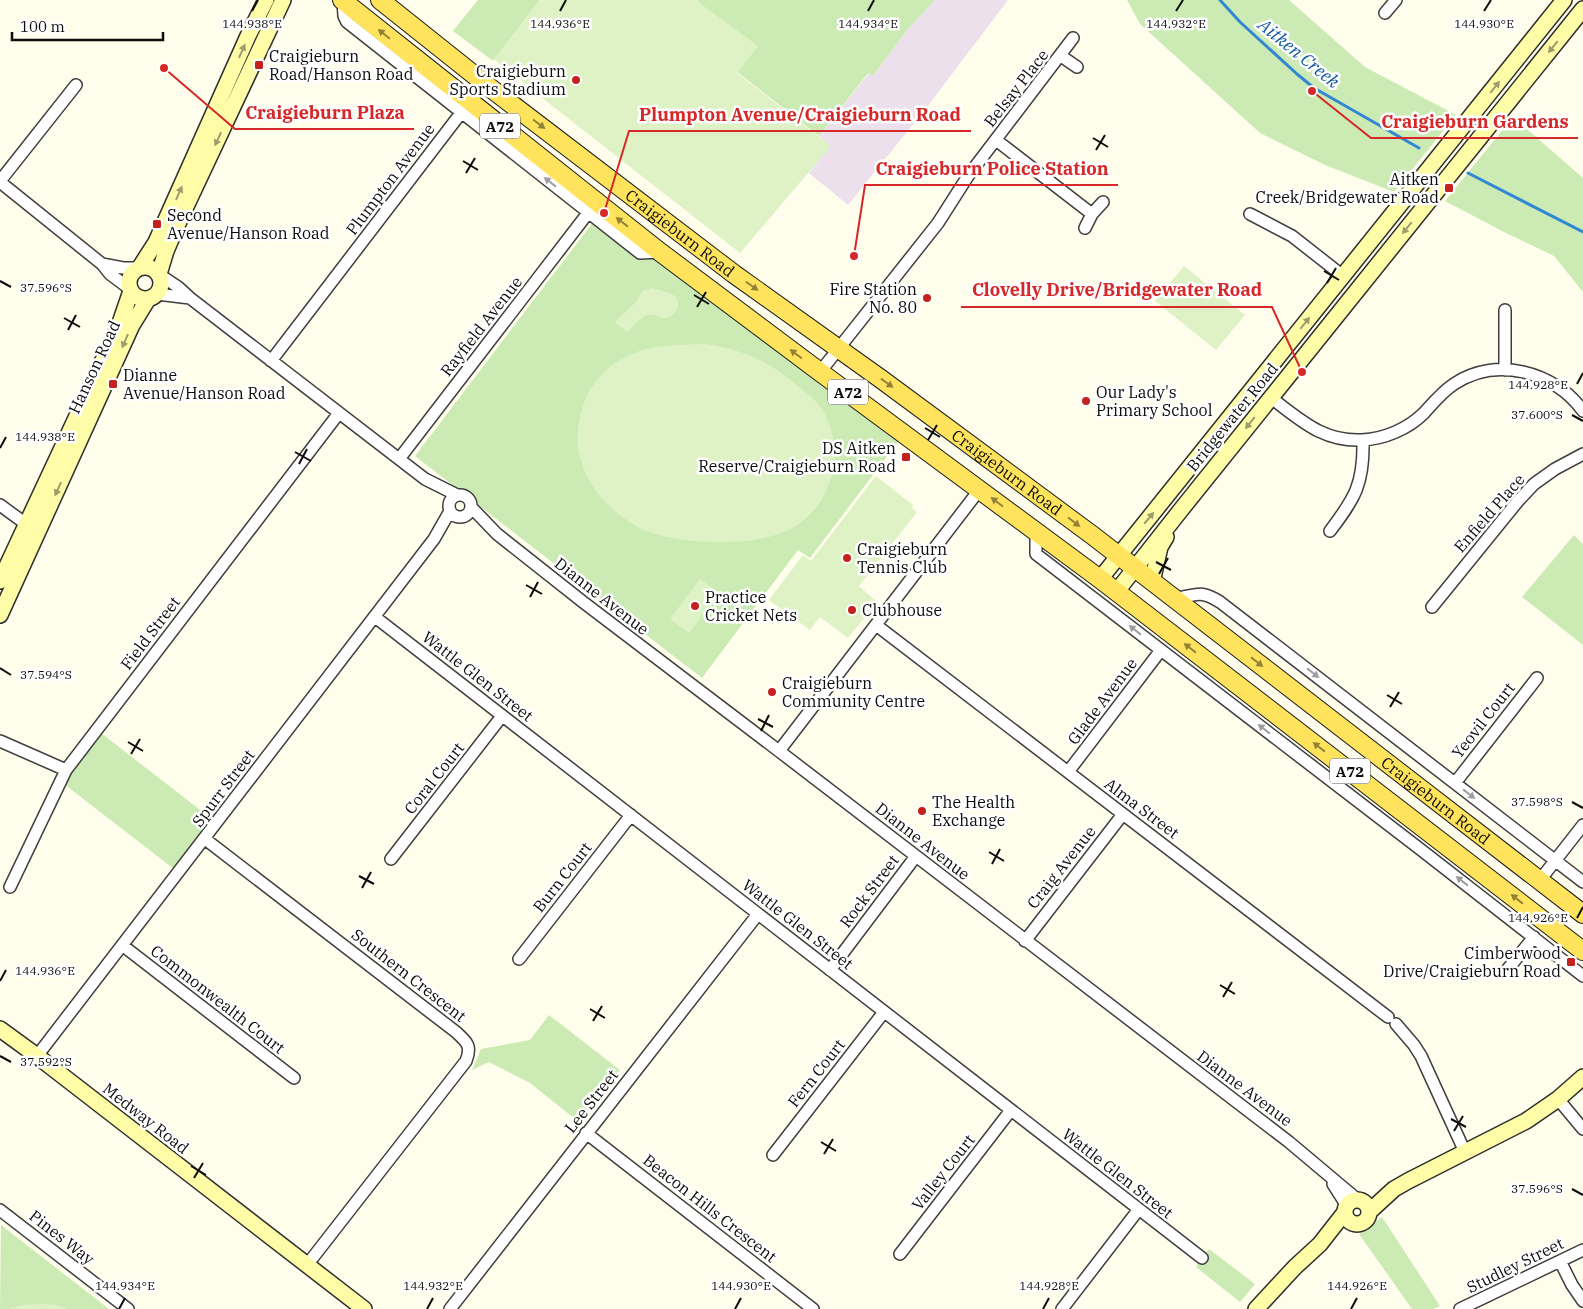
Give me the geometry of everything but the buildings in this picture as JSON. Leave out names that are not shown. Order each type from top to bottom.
[{"type":"main road","name":"Craigieburn Road","points":[[380,0],[493,90],[671,226],[966,441],[1118,555],[1583,914]]},
{"type":"main road","name":"Craigieburn Road","points":[[342,1],[660,252],[1117,591],[1583,951]]},
{"type":"street","points":[[130,290],[129,279],[156,242],[266,0]]},
{"type":"street","points":[[152,296],[161,285],[160,275],[166,251],[174,232],[284,0]]},
{"type":"street","points":[[1385,13],[1396,0]]},
{"type":"street","name":"Bridgewater Road","points":[[1100,579],[1564,0]]},
{"type":"street","name":"Craigieburn Road","points":[[342,1],[344,16],[350,25],[461,113],[640,252],[660,252]]},
{"type":"street","name":"Bridgewater Road","points":[[1117,591],[1583,9]]},
{"type":"street","name":"Belsay Place","points":[[820,372],[843,351],[850,334],[938,222],[968,176],[1074,38]]},
{"type":"street","points":[[1061,56],[1077,67]]},
{"type":"street","points":[[76,86],[0,182],[102,264],[110,274],[140,298],[171,295],[190,298]]},
{"type":"street","points":[[1467,121],[1466,131],[1470,136],[1509,102]]},
{"type":"street","name":"Plumpton Avenue","points":[[271,361],[461,113]]},
{"type":"street","points":[[996,140],[1092,214]]},
{"type":"street","points":[[1435,162],[1454,148],[1462,153],[1458,165]]},
{"type":"street","points":[[1085,228],[1092,214],[1103,202]]},
{"type":"street","name":"Rayfield Avenue","points":[[398,459],[588,213]]},
{"type":"street","points":[[1250,214],[1292,236],[1343,276]]},
{"type":"street","points":[[102,264],[123,268],[149,266],[160,275]]},
{"type":"street","name":"Dianne Avenue","points":[[160,275],[178,286],[190,298],[398,459],[425,479],[457,495]]},
{"type":"street","name":"Hanson Road","points":[[0,615],[32,528],[119,326],[130,290]]},
{"type":"street","name":"Hanson Road","points":[[0,580],[32,528],[130,330],[152,296]]},
{"type":"street","points":[[1505,310],[1505,370]]},
{"type":"street","points":[[1255,386],[1315,431],[1341,439],[1363,440],[1392,434],[1411,423],[1445,390],[1479,372],[1505,370],[1526,372],[1547,379],[1565,391],[1583,411]]},
{"type":"street","name":"Field Street","points":[[10,887],[66,770],[339,413]]},
{"type":"street","points":[[1330,531],[1349,505],[1359,484],[1363,464],[1363,440]]},
{"type":"street","name":"Enfield Place","points":[[1432,606],[1534,484],[1555,469],[1583,454]]},
{"type":"street","name":"Dianne Avenue","points":[[425,479],[455,513],[497,534]]},
{"type":"street","points":[[780,751],[980,490]]},
{"type":"street","points":[[460,494],[470,500],[471,507],[469,513],[455,513],[451,499],[457,495],[460,494]]},
{"type":"street","points":[[1152,582],[1160,546],[1180,511],[1164,498]]},
{"type":"street","points":[[0,505],[32,528]]},
{"type":"street","name":"Dianne Avenue","points":[[471,507],[497,534],[583,602],[1309,1158],[1329,1176],[1356,1206]]},
{"type":"street","name":"Spurr Street","points":[[37,1056],[455,513]]},
{"type":"street","name":"Craigieburn Road","points":[[1036,532],[1036,554],[1583,976]]},
{"type":"street","points":[[1174,598],[1200,593],[1209,595],[1220,602],[1583,882]]},
{"type":"street","name":"Wattle Glen Street","points":[[375,617],[1202,1258]]},
{"type":"street","name":"Alma Street","points":[[876,625],[1392,1021],[1414,1045],[1421,1056],[1464,1152]]},
{"type":"street","name":"Glade Avenue","points":[[1068,772],[1161,650]]},
{"type":"street","name":"Yeovil Court","points":[[1454,783],[1537,678]]},
{"type":"street","name":"Coral Court","points":[[391,859],[502,716]]},
{"type":"street","points":[[0,741],[66,770]]},
{"type":"street","name":"Craigieburn Road","points":[[1379,794],[1386,823]]},
{"type":"street","name":"Craig Avenue","points":[[1025,941],[1123,814]]},
{"type":"street","name":"Burn Court","points":[[519,960],[631,815]]},
{"type":"street","points":[[1540,880],[1583,825]]},
{"type":"street","name":"Southern Crescent","points":[[205,838],[456,1032],[466,1041],[469,1052],[466,1061],[307,1265]]},
{"type":"street","name":"Rock Street","points":[[830,970],[916,856]]},
{"type":"street","name":"Lee Street","points":[[450,1309],[758,914]]},
{"type":"street","points":[[1507,970],[1534,937]]},
{"type":"street","name":"Commonwealth Court","points":[[122,945],[294,1078]]},
{"type":"street","name":"Fern Court","points":[[773,1155],[884,1012]]},
{"type":"street","name":"Medway Road","points":[[0,1029],[364,1309]]},
{"type":"street","points":[[1256,1309],[1356,1206],[1394,1189],[1526,1121],[1583,1077]]},
{"type":"street","points":[[1558,1098],[1583,1128]]},
{"type":"street","name":"Valley Court","points":[[900,1254],[1011,1110]]},
{"type":"street","name":"Beacon Hills Crescent","points":[[586,1133],[813,1309]]},
{"type":"street","points":[[1320,1244],[1347,1228],[1366,1222],[1368,1219],[1356,1206]]},
{"type":"street","points":[[1062,1309],[1139,1209]]},
{"type":"street","name":"Pines Way","points":[[0,1210],[128,1309]]},
{"type":"street","name":"Studley Street","points":[[1460,1309],[1583,1250]]},
{"type":"street","points":[[1560,1261],[1572,1285],[1583,1300]]},
{"type":"shaded area","points":[[935,0],[1008,0],[927,107],[848,205],[809,173],[830,146],[819,136],[869,73],[873,76],[908,29]]},
{"type":"green space","points":[[478,0],[540,0],[493,61],[453,31]]},
{"type":"green space","points":[[540,0],[699,0],[698,2],[758,46],[737,73],[831,146],[740,253],[494,59]]},
{"type":"green space","points":[[699,0],[935,0],[908,29],[873,76],[868,73],[819,136],[737,72],[698,2]]},
{"type":"green space","points":[[1127,0],[1289,0],[1365,67],[1456,115],[1394,192],[1325,165],[1260,133],[1140,24]]},
{"type":"green space","points":[[1513,117],[1583,178],[1583,292],[1554,256],[1445,201]]},
{"type":"green space","points":[[600,213],[898,442],[810,558],[798,550],[702,678],[415,456]]},
{"type":"green space","points":[[1184,266],[1245,315],[1216,350],[1155,301]]},
{"type":"green space","points":[[652,288],[675,296],[678,302],[677,309],[673,315],[667,318],[648,315],[640,319],[627,332],[615,322],[636,302],[642,291]]},
{"type":"green space","points":[[705,344],[744,353],[777,370],[815,401],[823,411],[830,426],[834,459],[832,475],[827,490],[819,504],[808,517],[783,532],[759,539],[734,542],[690,541],[661,536],[636,526],[620,515],[595,490],[587,475],[581,459],[578,442],[579,424],[587,397],[602,374],[625,357],[642,350]]},
{"type":"green space","name":"Craigieburn Tennis Club","points":[[876,476],[913,505],[912,508],[917,512],[859,586],[877,602],[848,638],[820,617],[810,630],[769,600],[803,555],[811,561]]},
{"type":"green space","points":[[1574,535],[1583,544],[1583,645],[1522,597]]},
{"type":"green space","name":"Practice Cricket Nets","points":[[700,579],[719,593],[689,633],[670,619]]},
{"type":"green space","points":[[101,733],[213,820],[174,869],[64,784],[68,775]]},
{"type":"green space","points":[[549,1015],[620,1070],[580,1123],[530,1083],[489,1062],[472,1070],[481,1049],[530,1040]]},
{"type":"green space","points":[[1382,1217],[1440,1306],[1433,1309],[1412,1309],[1359,1234]]},
{"type":"green space","points":[[1,1225],[109,1309],[0,1309]]},
{"type":"green space","points":[[1209,1249],[1255,1284],[1240,1302],[1196,1267]]},
{"type":"green space","points":[[24,1305],[55,1305],[68,1309],[9,1309]]},
{"type":"waterway","name":"Aitken Creek","points":[[1220,0],[1240,22],[1314,88],[1419,148]]},
{"type":"waterway","name":"Aitken Creek","points":[[1468,173],[1583,232]]},
{"type":"place","name":"Craigieburn Road/Hanson Road","points":[[259,65]]},
{"type":"place","name":"Craigieburn Plaza","points":[[164,68]]},
{"type":"place","name":"Craigieburn Sports Stadium","points":[[576,80]]},
{"type":"place","name":"Craigieburn Gardens","points":[[1312,91]]},
{"type":"place","name":"Aitken Creek/Bridgewater Road","points":[[1449,188]]},
{"type":"place","name":"Plumpton Avenue/Craigieburn Road","points":[[604,213]]},
{"type":"place","name":"Second Avenue/Hanson Road","points":[[157,224]]},
{"type":"place","name":"Craigieburn Police Station","points":[[854,256]]},
{"type":"place","name":"Fire Station No. 80","points":[[927,298]]},
{"type":"place","name":"Clovelly Drive/Bridgewater Road","points":[[1302,372]]},
{"type":"place","name":"Dianne Avenue/Hanson Road","points":[[113,384]]},
{"type":"place","name":"Our Lady's Primary School","points":[[1086,401]]},
{"type":"place","name":"DS Aitken Reserve/Craigieburn Road","points":[[906,457]]},
{"type":"place","name":"Craigieburn Tennis Club","points":[[847,558]]},
{"type":"place","name":"Practice Cricket Nets","points":[[695,606]]},
{"type":"place","name":"Clubhouse","points":[[852,610]]},
{"type":"place","name":"Craigieburn Community Centre","points":[[772,692]]},
{"type":"place","name":"The Health Exchange","points":[[922,811]]},
{"type":"place","name":"Cimberwood Drive/Craigieburn Road","points":[[1571,962]]}]
